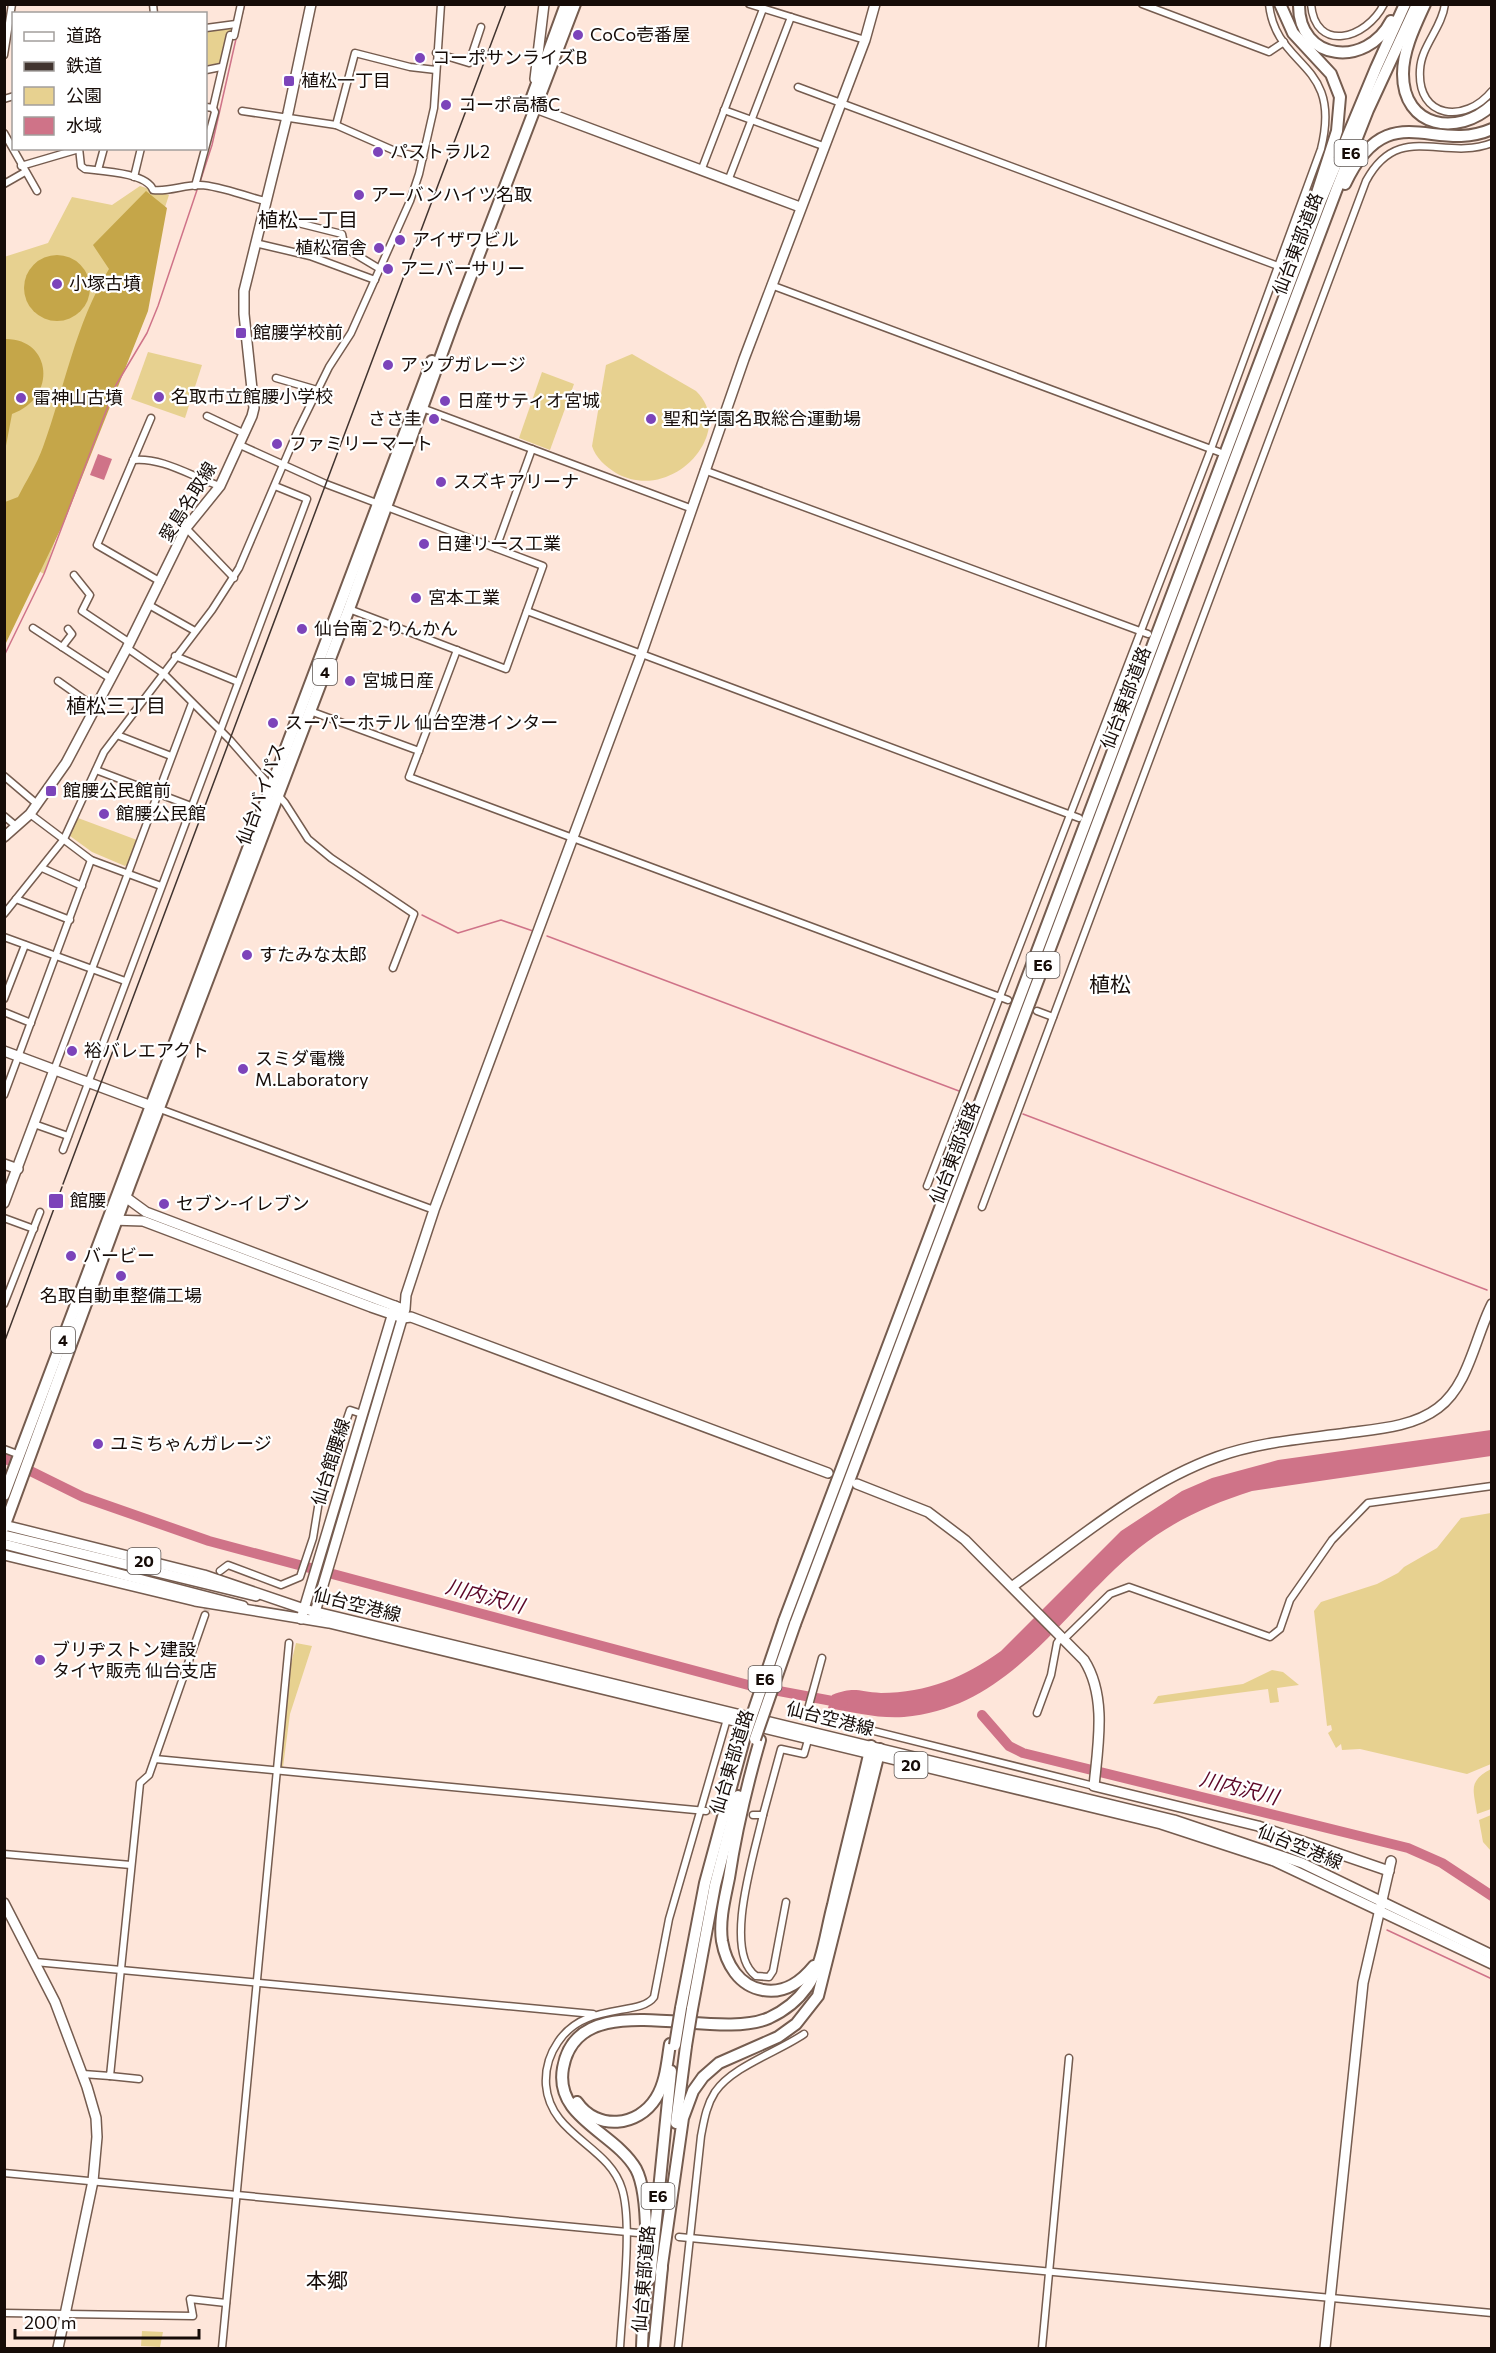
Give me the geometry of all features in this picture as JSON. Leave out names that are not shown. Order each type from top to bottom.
[{"type":"highway","points":[[1280,4],[1293,33],[1331,74],[1338,88],[1340,105],[1334,142],[1287,304]]},
{"type":"highway","points":[[1299,4],[1300,18],[1308,35],[1324,48],[1342,54],[1361,51],[1377,41],[1399,4]]},
{"type":"highway","name":"仙台東部道路","points":[[682,2008],[753,1738],[790,1623],[1287,304],[1348,132],[1406,4]]},
{"type":"highway","name":"仙台東部道路","points":[[1287,304],[1368,110],[1417,4]]},
{"type":"highway","points":[[1425,4],[1414,28],[1403,65],[1403,82],[1411,103],[1428,119],[1449,125],[1471,120],[1491,105]]},
{"type":"highway","name":"仙台バイパス","points":[[5,1526],[20,1465],[532,107],[534,90],[569,6]]},
{"type":"highway","name":"仙台バイパス","points":[[274,792],[349,609],[381,505],[422,408],[569,6]]},
{"type":"highway","points":[[1287,304],[1349,176],[1374,146],[1402,132],[1469,135],[1491,129]]},
{"type":"highway","name":"仙台バイパス","points":[[4,1495],[20,1465]]},
{"type":"highway","name":"仙台東部道路","points":[[643,2349],[660,2168],[694,1933],[721,1817],[770,1693],[790,1623]]},
{"type":"highway","points":[[753,1738],[723,1914],[723,1947],[730,1965],[740,1980],[767,1991],[794,1985],[818,1961]]},
{"type":"highway","points":[[643,2349],[644,2190],[636,2169],[624,2154],[583,2120],[569,2104],[562,2079],[564,2061],[572,2046],[583,2034],[617,2020],[638,2019],[722,2026],[747,2024],[767,2019],[784,2010],[801,1994],[811,1980],[818,1961],[874,1752]]},
{"type":"highway","points":[[661,2272],[681,2130],[693,2091],[703,2077],[719,2063],[778,2037],[796,2024],[818,1996],[874,1752]]},
{"type":"highway","points":[[682,2008],[677,2045],[661,2088],[642,2114],[624,2122],[605,2122],[588,2114],[576,2102],[570,2086],[569,2069],[581,2046],[596,2035],[628,2026],[716,2033],[755,2029],[776,2022],[793,2011],[822,1978]]},
{"type":"highway","name":"仙台東部道路","points":[[654,2349],[677,2045]]},
{"type":"main road","name":"愛島名取線","points":[[4,837],[30,814],[63,768],[161,582],[186,528],[220,486],[245,434],[254,408],[243,314],[244,291],[287,118],[311,4]]},
{"type":"main road","points":[[534,90],[544,4]]},
{"type":"main road","points":[[393,1310],[406,1295],[434,1210],[641,655],[703,470],[800,207],[865,40],[875,4]]},
{"type":"main road","points":[[532,107],[800,207]]},
{"type":"main road","points":[[4,1051],[155,1107]]},
{"type":"main road","points":[[4,1203],[54,1070]]},
{"type":"main road","points":[[4,1164],[18,1169]]},
{"type":"main road","points":[[122,1194],[146,1212],[393,1310]]},
{"type":"main road","points":[[113,1221],[143,1221],[407,1315],[828,1473]]},
{"type":"main road","name":"仙台館腰線","points":[[314,1616],[333,1546],[407,1315],[406,1295]]},
{"type":"main road","points":[[1013,1586],[1161,1482],[1191,1467],[1257,1446],[1405,1423],[1432,1413],[1450,1398],[1458,1385],[1491,1304]]},
{"type":"main road","name":"仙台館腰線","points":[[302,1614],[393,1310]]},
{"type":"main road","points":[[857,1484],[928,1512],[965,1540],[1063,1636],[1084,1660],[1096,1683],[1098,1702],[1094,1784],[1258,1826],[1390,1866],[1363,1983],[1325,2349]]},
{"type":"main road","name":"仙台空港線","points":[[5,1526],[204,1575],[282,1602],[302,1614]]},
{"type":"main road","points":[[4,1535],[279,1616]]},
{"type":"main road","points":[[4,1544],[282,1602]]},
{"type":"main road","name":"仙台空港線","points":[[4,1555],[94,1579],[279,1616],[302,1614],[314,1616],[874,1752],[1132,1809],[1214,1832],[1302,1863],[1491,1964]]},
{"type":"main road","name":"仙台空港線","points":[[314,1616],[808,1740],[874,1752]]},
{"type":"main road","points":[[4,1903],[55,2002],[83,2074],[96,2118],[97,2156],[93,2181],[58,2349]]},
{"type":"main road","name":"仙台空港線","points":[[1382,1905],[1491,1955]]},
{"type":"street","points":[[4,55],[12,4]]},
{"type":"street","points":[[207,147],[221,68],[230,35],[234,36],[241,4]]},
{"type":"street","points":[[4,914],[63,839],[104,752],[234,578],[317,390],[351,333],[410,201],[423,158],[434,108],[441,4]]},
{"type":"street","points":[[749,4],[865,40]]},
{"type":"street","points":[[1142,4],[1269,52],[1284,42]]},
{"type":"street","points":[[927,1186],[1144,633],[1321,149],[1325,125],[1321,87],[1284,42],[1274,25],[1269,4]]},
{"type":"street","points":[[1311,4],[1312,14],[1319,25],[1326,31],[1342,37],[1355,35],[1366,28],[1384,4]]},
{"type":"street","points":[[1445,4],[1421,61],[1420,78],[1424,96],[1436,108],[1455,113],[1475,106],[1491,91]]},
{"type":"street","points":[[701,171],[763,9]]},
{"type":"street","points":[[728,181],[791,17]]},
{"type":"street","points":[[207,28],[236,24]]},
{"type":"street","points":[[436,53],[469,63],[481,27]]},
{"type":"street","points":[[336,125],[355,53],[410,67],[436,70]]},
{"type":"street","points":[[207,70],[221,68]]},
{"type":"street","points":[[798,87],[1286,269]]},
{"type":"street","points":[[207,107],[213,108]]},
{"type":"street","points":[[724,110],[824,146]]},
{"type":"street","points":[[242,111],[336,125],[395,151],[423,158]]},
{"type":"street","points":[[8,134],[7,146],[37,191]]},
{"type":"street","points":[[982,1207],[1366,181],[1382,160],[1402,146],[1460,149],[1491,142]]},
{"type":"street","points":[[4,183],[23,169],[76,150]]},
{"type":"street","points":[[79,150],[81,166],[145,179],[153,190],[167,192],[175,188],[198,185],[265,201]]},
{"type":"street","points":[[98,170],[103,150]]},
{"type":"street","points":[[134,177],[141,150]]},
{"type":"street","points":[[198,185],[206,150]]},
{"type":"street","points":[[262,213],[342,234],[345,248],[380,269]]},
{"type":"street","points":[[255,243],[310,256],[375,280]]},
{"type":"street","points":[[771,285],[1219,452]]},
{"type":"street","points":[[276,378],[317,390]]},
{"type":"street","points":[[422,408],[690,508]]},
{"type":"street","points":[[207,417],[245,434]]},
{"type":"street","points":[[151,418],[97,545],[161,582]]},
{"type":"street","points":[[240,445],[381,505],[543,566],[506,669],[349,609]]},
{"type":"street","points":[[496,548],[532,449]]},
{"type":"street","points":[[133,460],[143,459],[161,464],[220,486]]},
{"type":"street","points":[[703,470],[1144,633]]},
{"type":"street","points":[[63,1150],[307,499],[275,486]]},
{"type":"street","points":[[186,528],[234,578]]},
{"type":"street","points":[[74,575],[90,595],[82,611],[163,673],[219,730],[274,792],[308,839],[331,858],[414,914],[393,968]]},
{"type":"street","points":[[149,605],[195,631]]},
{"type":"street","points":[[527,611],[1079,818]]},
{"type":"street","points":[[33,628],[111,679]]},
{"type":"street","points":[[62,647],[72,634],[68,629]]},
{"type":"street","points":[[457,650],[409,777],[1008,1000]]},
{"type":"street","points":[[175,656],[238,682]]},
{"type":"street","points":[[58,681],[96,708]]},
{"type":"street","points":[[54,1070],[192,703]]},
{"type":"street","points":[[309,710],[419,751]]},
{"type":"street","points":[[117,735],[171,756]]},
{"type":"street","points":[[96,770],[191,806]]},
{"type":"street","points":[[4,776],[37,804]]},
{"type":"street","points":[[30,814],[91,860],[161,886]]},
{"type":"street","points":[[4,816],[16,826]]},
{"type":"street","points":[[4,1095],[91,860]]},
{"type":"street","points":[[42,868],[82,885]]},
{"type":"street","points":[[16,899],[69,920]]},
{"type":"street","points":[[4,937],[125,981]]},
{"type":"street","points":[[4,999],[25,945]]},
{"type":"street","points":[[1037,1011],[1053,1017]]},
{"type":"street","points":[[4,1012],[31,1023]]},
{"type":"street","points":[[155,1107],[434,1210]]},
{"type":"street","points":[[34,1124],[68,1136]]},
{"type":"street","points":[[4,1304],[40,1212]]},
{"type":"street","points":[[4,1218],[34,1228]]},
{"type":"street","points":[[220,1571],[228,1565],[282,1585],[294,1582],[302,1575],[313,1538],[319,1501],[350,1410],[362,1414]]},
{"type":"street","points":[[4,1449],[20,1465]]},
{"type":"street","points":[[1037,1713],[1051,1676],[1057,1643],[1110,1594],[1129,1587],[1270,1637],[1280,1629],[1290,1600],[1332,1540],[1368,1503],[1491,1486]]},
{"type":"street","points":[[110,2076],[130,1865],[141,1783],[149,1775],[205,1615]]},
{"type":"street","points":[[222,2349],[289,1643]]},
{"type":"street","points":[[822,1658],[808,1709],[810,1715],[1094,1784]]},
{"type":"street","points":[[35,1962],[593,2014],[642,2006],[654,1997],[669,1919],[726,1719]]},
{"type":"street","points":[[786,1902],[773,1971],[769,1977],[756,1976],[746,1964],[739,1938],[740,1919],[763,1815],[781,1749],[804,1754],[808,1740]]},
{"type":"street","points":[[154,1759],[706,1810]]},
{"type":"street","points":[[753,1815],[763,1815]]},
{"type":"street","points":[[4,1854],[130,1865]]},
{"type":"street","points":[[593,2014],[560,2038],[546,2069],[547,2089],[553,2111],[559,2121],[616,2173],[625,2201],[620,2349]]},
{"type":"street","points":[[678,2349],[701,2136],[707,2109],[715,2092],[726,2079],[786,2047],[804,2034]]},
{"type":"street","points":[[1042,2349],[1069,2058]]},
{"type":"street","points":[[83,2074],[139,2079]]},
{"type":"street","points":[[4,2173],[639,2233]]},
{"type":"street","points":[[680,2237],[1491,2313]]},
{"type":"street","points":[[4,2313],[66,2316],[194,2316],[192,2299],[226,2303]]},
{"type":"green space","points":[[234,27],[226,63],[207,65],[207,31]]},
{"type":"green space","points":[[140,186],[169,195],[44,574],[5,552],[4,257],[48,243],[72,197],[112,205]]},
{"type":"green space","points":[[148,352],[202,365],[185,418],[131,399]]},
{"type":"green space","name":"聖和学園名取総合運動場","points":[[632,354],[696,391],[707,407],[709,425],[704,443],[693,459],[677,472],[658,479],[637,480],[616,473],[601,461],[592,446],[606,365]]},
{"type":"green space","points":[[542,372],[574,384],[550,450],[519,438]]},
{"type":"green space","points":[[78,818],[137,840],[128,864],[125,866],[92,852],[70,836],[69,833]]},
{"type":"green space","points":[[1491,1513],[1491,1764],[1467,1774],[1360,1749],[1342,1750],[1341,1744],[1336,1748],[1328,1733],[1332,1730],[1331,1725],[1327,1726],[1314,1611],[1321,1602],[1377,1584],[1398,1573],[1404,1567],[1437,1548],[1461,1518]]},
{"type":"green space","points":[[296,1643],[312,1646],[290,1714],[283,1767],[280,1766],[289,1672]]},
{"type":"green space","points":[[1272,1670],[1283,1672],[1299,1685],[1277,1688],[1279,1702],[1270,1703],[1268,1689],[1153,1704],[1158,1696],[1243,1684]]},
{"type":"green space","points":[[1491,1769],[1491,1809],[1477,1814],[1475,1783]]},
{"type":"green space","points":[[1491,1815],[1491,1851],[1483,1842],[1479,1820]]},
{"type":"green space","points":[[142,2331],[163,2332],[160,2347],[141,2346]]},
{"type":"shaded area","points":[[146,191],[167,208],[148,311],[65,520],[5,645],[5,502],[18,497],[41,453],[87,312],[109,269],[93,245]]},
{"type":"shaded area","name":"小塚古墳","points":[[57,255],[70,258],[80,265],[87,275],[90,288],[87,301],[80,311],[70,318],[57,321],[44,318],[34,311],[27,301],[24,288],[27,275],[34,265],[44,258]]},
{"type":"shaded area","name":"雷神山古墳","points":[[4,339],[20,341],[32,347],[40,357],[43,369],[43,382],[37,395],[27,406],[12,414],[5,451]]},
{"type":"water","points":[[98,454],[112,459],[104,480],[90,475]]},
{"type":"water","points":[[1491,1430],[1491,1456],[1252,1491],[1193,1514],[1139,1548],[1112,1572],[1034,1652],[1006,1676],[976,1695],[942,1710],[904,1717],[885,1717],[828,1708],[832,1695],[840,1692],[852,1690],[881,1693],[914,1690],[945,1682],[974,1669],[1001,1651],[1121,1531],[1182,1491],[1212,1478],[1278,1460]]},
{"type":"waterway","points":[[240,22],[245,4]]},
{"type":"waterway","points":[[200,182],[212,145],[236,39]]},
{"type":"waterway","points":[[4,656],[44,574],[116,385],[147,333],[198,187]]},
{"type":"waterway","points":[[422,915],[458,933],[501,920],[533,931]]},
{"type":"waterway","points":[[547,936],[959,1091]]},
{"type":"waterway","points":[[1023,1114],[1487,1290]]},
{"type":"waterway","name":"川内沢川","points":[[4,1458],[83,1497],[209,1541],[752,1686],[843,1703]]},
{"type":"waterway","name":"川内沢川","points":[[982,1715],[1009,1746],[1023,1753],[1408,1848],[1442,1863],[1492,1896]]},
{"type":"waterway","points":[[1387,1930],[1492,1979]]},
{"type":"tunnel","points":[[1008,1000],[1037,1011]]},
{"type":"tunnel","points":[[205,1615],[220,1571]]},
{"type":"tunnel","points":[[706,1811],[727,1812]]},
{"type":"railway","points":[[63,1184],[506,4]]},
{"type":"railway","points":[[4,1343],[62,1187]]},
{"type":"place","name":"CoCo壱番屋","points":[[578,35]]},
{"type":"place","name":"コーポサンライズB","points":[[420,58]]},
{"type":"place","name":"植松一丁目","points":[[289,81]]},
{"type":"place","name":"コーポ高橋C","points":[[446,105]]},
{"type":"place","name":"パストラル2","points":[[378,152]]},
{"type":"place","name":"アーバンハイツ名取","points":[[359,195]]},
{"type":"place","name":"アイザワビル","points":[[400,240]]},
{"type":"place","name":"植松宿舎","points":[[379,248]]},
{"type":"place","name":"アニバーサリー","points":[[388,269]]},
{"type":"place","name":"小塚古墳","points":[[57,284]]},
{"type":"place","name":"館腰学校前","points":[[241,333]]},
{"type":"place","name":"アップガレージ","points":[[388,365]]},
{"type":"place","name":"名取市立館腰小学校","points":[[159,397]]},
{"type":"place","name":"雷神山古墳","points":[[21,398]]},
{"type":"place","name":"日産サティオ宮城","points":[[445,401]]},
{"type":"place","name":"ささ圭","points":[[434,419]]},
{"type":"place","name":"聖和学園名取総合運動場","points":[[651,419]]},
{"type":"place","name":"ファミリーマート","points":[[277,444]]},
{"type":"place","name":"スズキアリーナ","points":[[441,482]]},
{"type":"place","name":"日建リース工業","points":[[424,544]]},
{"type":"place","name":"宮本工業","points":[[416,598]]},
{"type":"place","name":"仙台南２りんかん","points":[[302,629]]},
{"type":"place","name":"宮城日産","points":[[350,681]]},
{"type":"place","name":"スーパーホテル 仙台空港インター","points":[[273,723]]},
{"type":"place","name":"館腰公民館前","points":[[51,791]]},
{"type":"place","name":"館腰公民館","points":[[104,814]]},
{"type":"place","name":"すたみな太郎","points":[[247,955]]},
{"type":"place","name":"裕バレエアクト","points":[[72,1051]]},
{"type":"place","name":"スミダ電機 M.Laboratory","points":[[243,1069]]},
{"type":"place","name":"館腰","points":[[56,1201]]},
{"type":"place","name":"セブン-イレブン","points":[[164,1204]]},
{"type":"place","name":"バービー","points":[[71,1256]]},
{"type":"place","name":"名取自動車整備工場","points":[[121,1276]]},
{"type":"place","name":"ユミちゃんガレージ","points":[[98,1444]]},
{"type":"place","name":"ブリヂストン建設 タイヤ販売 仙台支店","points":[[40,1660]]},
{"type":"district","name":"植松一丁目","points":[[308,220]]},
{"type":"district","name":"植松三丁目","points":[[116,706]]},
{"type":"district","name":"植松","points":[[1110,985]]},
{"type":"district","name":"本郷","points":[[327,2281]]}]
